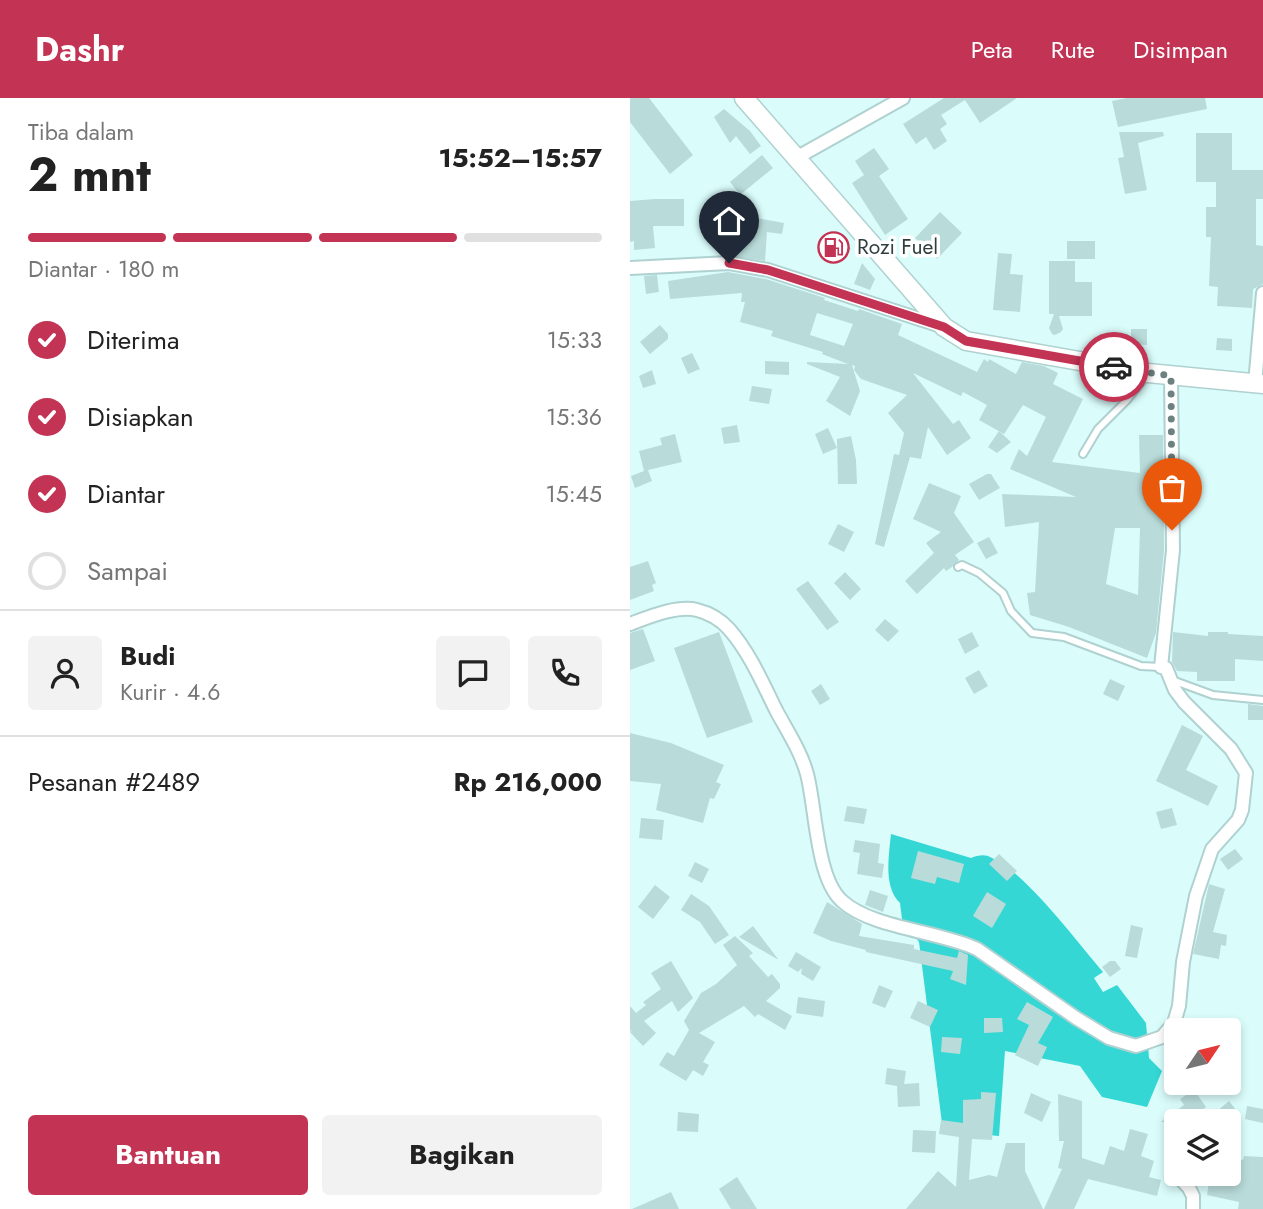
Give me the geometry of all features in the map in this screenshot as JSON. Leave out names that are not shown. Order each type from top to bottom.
[{"type":"main road","points":[[746,99],[944,327],[966,341],[1148,373],[1259,384]]},
{"type":"street","points":[[796,158],[903,98]]},
{"type":"street","points":[[630,268],[729,263],[768,270],[944,327]]},
{"type":"street","points":[[1259,384],[1263,293]]},
{"type":"street","points":[[630,624],[678,610],[695,609],[712,615],[728,628],[747,654],[796,747],[806,773],[822,859],[834,891],[841,901],[875,919],[960,941],[977,949],[1097,1032],[1110,1038],[1136,1045],[1162,1037],[1174,1023],[1177,1014],[1183,962],[1196,896],[1212,849],[1238,820],[1246,783],[1246,772],[1231,749],[1184,702],[1166,668],[1161,667],[1173,550],[1171,376]]},
{"type":"street","points":[[1187,1186],[1193,1196],[1193,1209]]},
{"type":"lane","points":[[1083,454],[1098,429],[1127,400],[1148,373]]},
{"type":"lane","points":[[958,567],[962,565],[979,573],[1003,593],[1011,611],[1031,633],[1064,637],[1141,666],[1161,667]]},
{"type":"lane","points":[[1170,680],[1213,695],[1263,699]]},
{"type":"shaded area","points":[[891,834],[971,858],[982,855],[989,857],[1005,866],[1035,893],[1103,972],[1094,978],[1103,992],[1117,985],[1146,1023],[1149,1058],[1162,1071],[1147,1107],[1102,1097],[1080,1066],[1005,1051],[999,1136],[943,1131],[919,942],[902,919],[900,903],[889,880]]},
{"type":"building","points":[[630,98],[649,98],[693,155],[670,174],[630,122]]},
{"type":"building","points":[[944,98],[1017,98],[980,123],[965,100],[941,115],[947,124],[940,129],[947,141],[934,150],[926,137],[916,144],[903,124]]},
{"type":"building","points":[[1127,98],[1205,98],[1207,109],[1118,127],[1112,101]]},
{"type":"building","points":[[724,109],[750,131],[761,146],[750,154],[736,136],[730,143],[714,117]]},
{"type":"building","points":[[1119,132],[1163,132],[1164,136],[1138,143],[1147,190],[1125,194],[1118,158],[1124,157]]},
{"type":"building","points":[[1196,133],[1232,133],[1232,170],[1263,170],[1263,199],[1256,199],[1256,245],[1263,246],[1263,284],[1253,289],[1252,308],[1217,306],[1218,287],[1209,286],[1211,237],[1206,237],[1206,207],[1216,207],[1216,182],[1196,182]]},
{"type":"building","points":[[874,148],[889,169],[879,176],[908,219],[885,235],[852,183],[864,175],[855,161]]},
{"type":"building","points":[[762,155],[773,168],[740,195],[730,182]]},
{"type":"building","points":[[684,199],[684,226],[653,226],[655,248],[634,250],[634,241],[630,242],[630,201]]},
{"type":"building","points":[[731,208],[753,213],[752,217],[784,223],[782,234],[767,232],[765,261],[720,255]]},
{"type":"building","points":[[940,212],[962,233],[937,259],[915,238]]},
{"type":"building","name":"Rozi Fuel","points":[[836,231],[851,249],[833,264],[818,245]]},
{"type":"building","points":[[1067,241],[1095,241],[1095,259],[1067,259]]},
{"type":"building","points":[[998,253],[1012,254],[1010,274],[1023,275],[1020,312],[993,310]]},
{"type":"building","points":[[1049,261],[1075,261],[1075,282],[1092,282],[1092,316],[1059,316],[1063,329],[1055,335],[1049,328],[1054,314],[1049,314]]},
{"type":"building","points":[[862,263],[875,279],[870,290],[854,284]]},
{"type":"building","points":[[728,272],[766,279],[902,324],[898,335],[977,372],[984,359],[988,362],[989,359],[1016,374],[1022,362],[1044,366],[1058,373],[1053,384],[1083,399],[1052,462],[1140,473],[1139,435],[1163,435],[1164,550],[1156,633],[1147,658],[1069,627],[1030,615],[1027,593],[1035,592],[1039,522],[1005,527],[1002,494],[1076,497],[1010,469],[1019,449],[1027,456],[1046,417],[1023,405],[1004,434],[979,420],[987,405],[963,392],[961,396],[913,373],[953,424],[959,420],[971,438],[947,455],[928,427],[921,459],[910,457],[884,547],[875,544],[894,454],[899,455],[904,433],[888,413],[907,395],[861,379],[852,365],[860,391],[850,416],[826,401],[840,377],[807,362],[848,364],[822,354],[823,352],[771,336],[773,331],[740,322],[745,302],[741,302],[742,293],[670,299],[668,281]],"holes":[[[817,313],[853,324],[844,346],[810,335]],[[1115,528],[1140,528],[1138,595],[1106,584]]]},
{"type":"building","points":[[657,275],[659,292],[646,294],[644,276]]},
{"type":"building","points":[[660,325],[668,334],[668,339],[650,354],[640,342]]},
{"type":"building","points":[[1131,329],[1147,329],[1147,345],[1131,344]]},
{"type":"building","points":[[1217,338],[1232,339],[1232,351],[1216,350]]},
{"type":"building","points":[[692,353],[700,369],[688,374],[681,358]]},
{"type":"building","points":[[765,361],[789,362],[789,375],[765,374]]},
{"type":"building","points":[[652,370],[656,384],[643,388],[639,376]]},
{"type":"building","points":[[752,386],[772,389],[769,404],[749,401]]},
{"type":"building","points":[[737,425],[740,442],[724,444],[721,428]]},
{"type":"building","points":[[828,428],[837,448],[823,454],[815,434]]},
{"type":"building","points":[[999,431],[1011,442],[997,453],[988,447]]},
{"type":"building","points":[[675,434],[682,462],[648,470],[652,481],[635,488],[631,476],[644,471],[639,451],[662,445],[660,438]]},
{"type":"building","points":[[851,436],[857,484],[838,484],[837,439]]},
{"type":"building","points":[[991,474],[1000,488],[979,500],[969,484]]},
{"type":"building","points":[[929,483],[961,496],[954,513],[974,542],[955,555],[959,560],[952,567],[946,571],[944,568],[917,594],[905,581],[934,553],[926,543],[941,532],[913,519]]},
{"type":"building","points":[[838,524],[854,532],[844,552],[828,544]]},
{"type":"building","points":[[989,537],[998,553],[986,559],[977,543]]},
{"type":"building","points":[[648,561],[656,583],[652,585],[654,591],[630,600],[630,567]]},
{"type":"building","points":[[845,572],[861,589],[850,600],[834,583]]},
{"type":"building","points":[[808,581],[839,622],[827,630],[796,589]]},
{"type":"building","points":[[885,619],[899,631],[888,642],[875,630]]},
{"type":"building","points":[[643,629],[655,661],[630,670],[630,633]]},
{"type":"building","points":[[719,632],[753,722],[707,738],[674,648]]},
{"type":"building","points":[[972,632],[979,646],[965,654],[958,639]]},
{"type":"building","points":[[1173,632],[1208,636],[1208,632],[1228,632],[1263,636],[1263,661],[1235,659],[1235,681],[1197,681],[1197,672],[1177,671],[1172,662]]},
{"type":"building","points":[[979,670],[988,686],[974,694],[965,678]]},
{"type":"building","points":[[1110,679],[1125,686],[1118,701],[1103,694]]},
{"type":"building","points":[[821,684],[830,699],[820,705],[811,691]]},
{"type":"building","points":[[1248,704],[1263,706],[1263,720],[1248,720]]},
{"type":"building","points":[[1182,725],[1203,736],[1186,770],[1218,786],[1208,806],[1156,781]]},
{"type":"building","points":[[630,733],[671,743],[724,765],[716,782],[721,784],[714,799],[710,798],[703,823],[656,810],[661,784],[630,781]]},
{"type":"building","points":[[847,806],[867,809],[864,824],[844,821]]},
{"type":"building","points":[[1172,808],[1177,825],[1161,829],[1156,812]]},
{"type":"building","points":[[641,818],[664,820],[662,840],[639,838]]},
{"type":"building","points":[[855,840],[880,844],[878,863],[884,864],[882,878],[857,874],[860,853],[853,852]]},
{"type":"building","points":[[1235,849],[1243,859],[1228,870],[1220,859]]},
{"type":"building","points":[[918,851],[964,864],[959,883],[937,877],[935,884],[911,878]]},
{"type":"building","points":[[999,854],[1017,871],[1007,881],[989,864]]},
{"type":"building","points":[[695,862],[709,869],[702,883],[688,876]]},
{"type":"building","points":[[1209,884],[1225,889],[1213,932],[1227,935],[1226,946],[1221,945],[1219,959],[1193,954]]},
{"type":"building","points":[[655,885],[670,897],[653,919],[638,907]]},
{"type":"building","points":[[870,890],[888,896],[883,912],[865,905]]},
{"type":"building","points":[[987,892],[1006,904],[992,928],[973,916]]},
{"type":"building","points":[[691,894],[709,906],[729,935],[715,944],[700,922],[681,910]]},
{"type":"building","points":[[827,902],[862,924],[859,936],[914,945],[914,949],[957,958],[959,951],[968,955],[966,985],[950,979],[953,971],[866,952],[813,933]]},
{"type":"building","points":[[1131,925],[1143,928],[1137,958],[1125,956]]},
{"type":"building","points":[[753,926],[778,959],[739,937]]},
{"type":"building","points":[[735,936],[753,953],[749,956],[768,977],[772,974],[780,984],[780,988],[766,1001],[792,1016],[785,1030],[758,1014],[755,1017],[744,1006],[699,1033],[715,1042],[703,1062],[709,1065],[703,1076],[693,1070],[686,1081],[659,1065],[667,1052],[674,1056],[689,1030],[684,1021],[701,993],[716,984],[737,965],[723,945]]},
{"type":"building","points":[[796,952],[821,967],[813,981],[801,974],[802,968],[798,972],[788,966]]},
{"type":"building","points":[[671,961],[693,998],[678,1012],[672,1001],[644,1021],[656,1033],[643,1046],[630,1032],[633,1029],[630,1031],[630,1006],[636,1013],[646,1005],[643,1002],[661,989],[651,973]]},
{"type":"building","points":[[1115,961],[1121,969],[1110,977],[1102,967]]},
{"type":"building","points":[[879,985],[893,991],[885,1008],[872,1003]]},
{"type":"building","points":[[798,997],[825,1001],[823,1017],[796,1013]]},
{"type":"building","points":[[918,1001],[938,1010],[930,1027],[910,1018]]},
{"type":"building","points":[[1027,1002],[1053,1017],[1038,1043],[1047,1047],[1038,1066],[1015,1055],[1029,1025],[1017,1019]]},
{"type":"building","points":[[984,1018],[1002,1018],[1003,1032],[984,1033]]},
{"type":"building","points":[[942,1037],[962,1038],[960,1054],[941,1052]]},
{"type":"building","points":[[887,1068],[906,1071],[904,1084],[919,1083],[920,1106],[898,1107],[897,1086],[885,1084]]},
{"type":"building","points":[[981,1092],[996,1093],[992,1140],[972,1139],[969,1180],[989,1175],[997,1177],[1006,1143],[1025,1143],[1025,1171],[1043,1209],[906,1209],[938,1171],[956,1187],[959,1137],[939,1134],[941,1120],[963,1123],[963,1100],[981,1099]]},
{"type":"building","points":[[1031,1093],[1051,1102],[1042,1122],[1024,1113]]},
{"type":"building","points":[[1058,1094],[1082,1101],[1082,1158],[1104,1165],[1110,1146],[1124,1151],[1130,1129],[1148,1134],[1141,1156],[1154,1161],[1149,1177],[1161,1180],[1157,1196],[1088,1179],[1074,1209],[1044,1209],[1062,1169],[1058,1168],[1064,1141],[1059,1141]]},
{"type":"building","points":[[1185,1096],[1198,1096],[1206,1107],[1179,1109],[1184,1105],[1180,1099]]},
{"type":"building","points":[[1229,1101],[1235,1109],[1219,1109]]},
{"type":"building","points":[[1247,1106],[1263,1109],[1263,1123],[1245,1119]]},
{"type":"building","points":[[678,1112],[699,1114],[698,1132],[677,1131]]},
{"type":"building","points":[[913,1130],[936,1131],[935,1153],[912,1152]]},
{"type":"building","points":[[1244,1156],[1263,1157],[1263,1209],[1238,1209],[1239,1202],[1207,1195],[1208,1186],[1241,1186],[1241,1159]]},
{"type":"building","points":[[737,1177],[757,1209],[731,1209],[719,1189]]},
{"type":"building","points":[[671,1192],[679,1209],[632,1209]]},
{"type":"way so far","points":[[1114,367],[1171,376],[1172,530]]},
{"type":"place","name":"Rozi Fuel","points":[[834,247]]},
{"type":"route","points":[[729,263],[768,270],[944,327],[966,341],[1114,367]]}]
